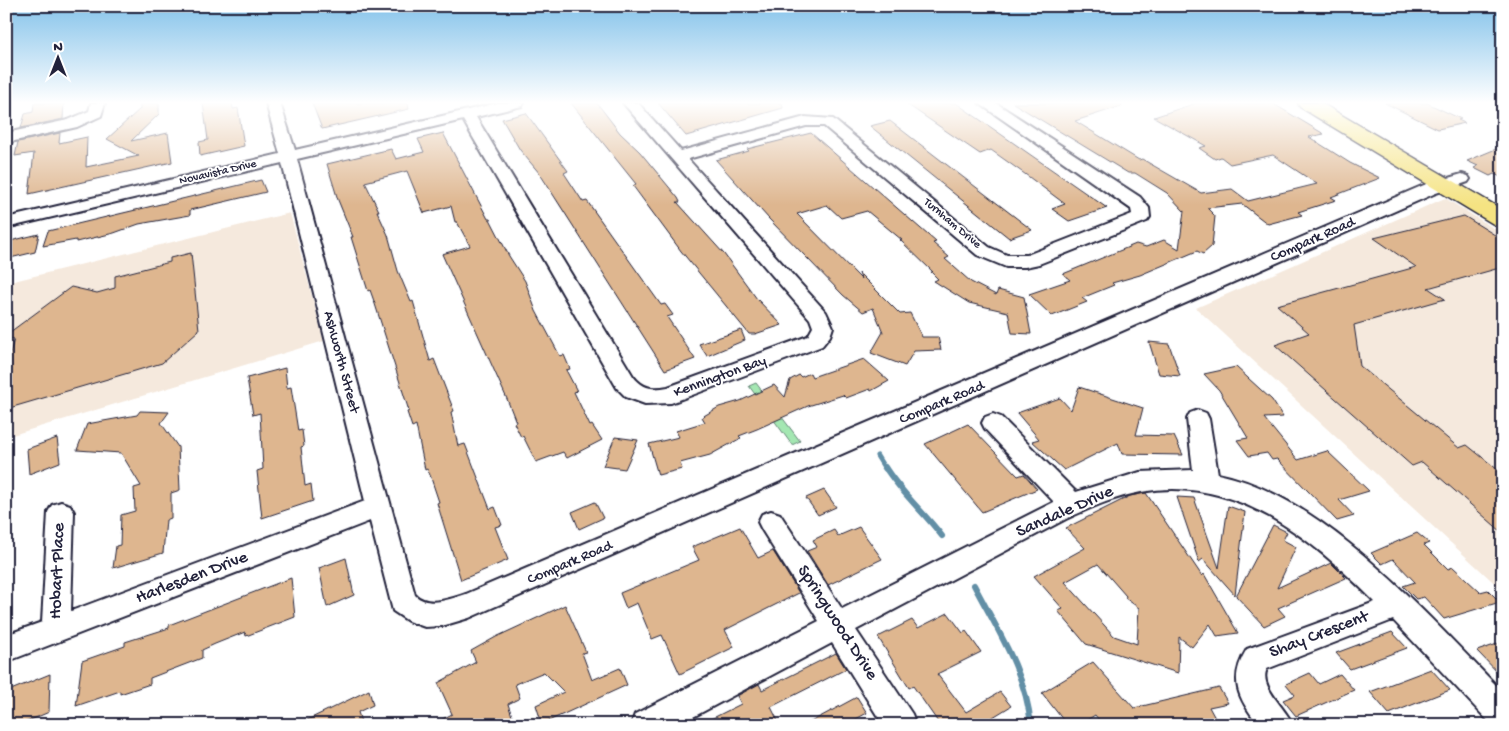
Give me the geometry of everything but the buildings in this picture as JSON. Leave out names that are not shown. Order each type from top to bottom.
[{"type":"main road","points":[[1370,137],[1452,182],[1503,203]]},
{"type":"main road","points":[[1383,137],[1452,182],[1503,220]]},
{"type":"street","name":"Ashworth Street","points":[[283,137],[403,602],[411,611],[419,613]]},
{"type":"street","name":"Novavista Drive","points":[[6,222],[370,137]]},
{"type":"street","name":"Kennington Bay","points":[[480,137],[628,387],[640,395],[651,397],[672,395],[808,345],[820,336],[823,327],[819,317],[660,137]]},
{"type":"street","name":"Turnham Drive","points":[[677,156],[748,137]]},
{"type":"street","name":"Turnham Drive","points":[[846,137],[983,251],[997,258],[1014,262],[1032,260],[1141,217],[1140,208],[1134,201],[1038,137]]},
{"type":"street","name":"Compark Road","points":[[419,613],[444,613],[469,606],[1452,182]]},
{"type":"street","points":[[1198,419],[1207,482]]},
{"type":"street","points":[[993,423],[1073,505]]},
{"type":"street","name":"Sandale Drive","points":[[646,725],[1073,505],[1112,489],[1137,482],[1174,479],[1207,482],[1239,491],[1266,502],[1317,531],[1347,556],[1398,606],[1503,714]]},
{"type":"street","name":"Harlesden Drive","points":[[6,649],[378,507]]},
{"type":"street","name":"Hobart Place","points":[[56,630],[61,512]]},
{"type":"street","name":"Springwood Drive","points":[[771,522],[901,725]]},
{"type":"street","name":"Shay Crescent","points":[[1278,725],[1255,694],[1249,680],[1250,668],[1258,659],[1398,606]]},
{"type":"shaded area","points":[[1445,198],[1503,234],[1503,591],[1196,308]]},
{"type":"shaded area","points":[[290,213],[324,341],[6,437],[6,283]]},
{"type":"green space","points":[[756,383],[800,441],[792,445],[749,386]]},
{"type":"waterway","points":[[877,456],[885,469]]},
{"type":"waterway","points":[[885,467],[942,536]]},
{"type":"waterway","points":[[974,585],[1017,670],[1028,706],[1031,725]]}]
